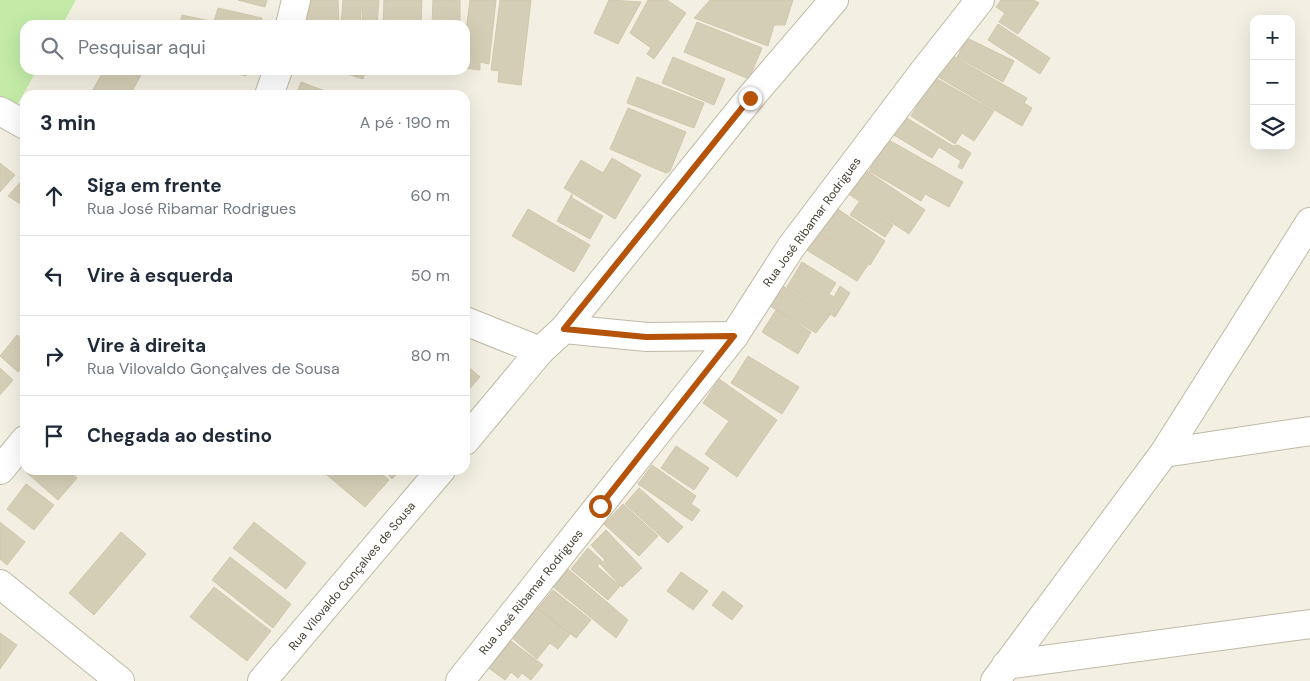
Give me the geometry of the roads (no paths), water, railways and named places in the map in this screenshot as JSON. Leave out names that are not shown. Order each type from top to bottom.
[{"type":"street","points":[[291,20],[296,0]]},
{"type":"street","points":[[470,435],[540,351],[564,329],[750,98],[834,0]]},
{"type":"street","name":"Rua José Ribamar Rodrigues","points":[[460,681],[734,336],[791,248],[980,0]]},
{"type":"street","points":[[271,90],[276,75]]},
{"type":"street","points":[[0,111],[20,122]]},
{"type":"street","points":[[1000,673],[1164,453],[1302,244],[1310,222]]},
{"type":"street","points":[[470,323],[540,351]]},
{"type":"street","points":[[564,329],[646,337],[734,336]]},
{"type":"street","points":[[1164,453],[1310,431]]},
{"type":"street","points":[[0,470],[20,446]]},
{"type":"street","name":"Rua Vilovaldo Gonçalves de Sousa","points":[[262,681],[438,475]]},
{"type":"street","points":[[0,584],[120,681]]},
{"type":"street","points":[[1000,673],[1310,624]]}]
